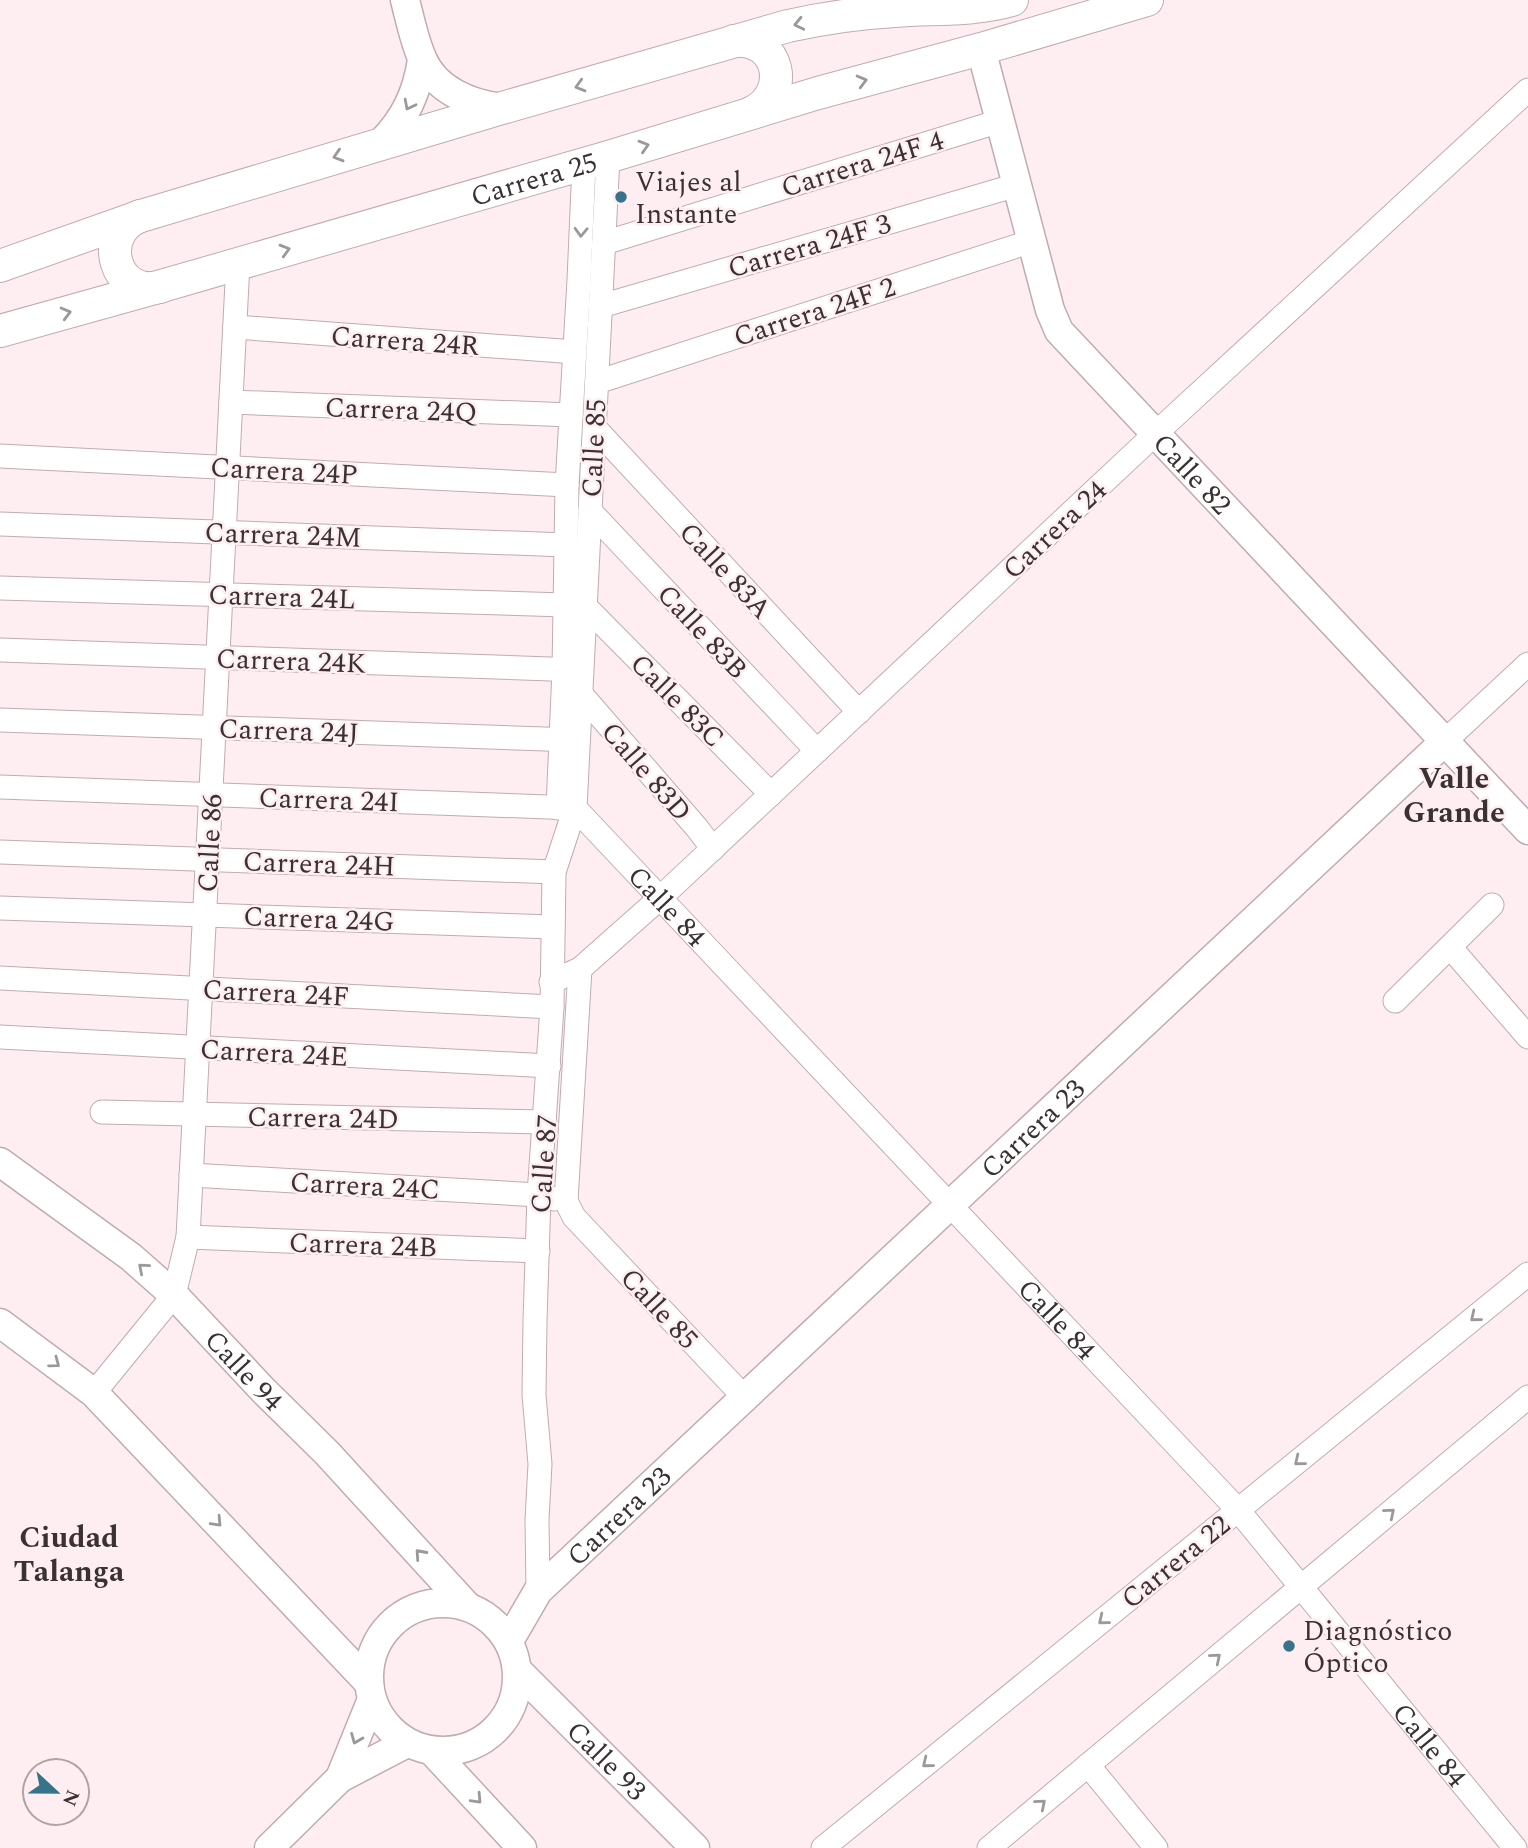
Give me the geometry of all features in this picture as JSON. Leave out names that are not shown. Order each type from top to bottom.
[{"type":"main road","points":[[0,266],[141,216],[734,41],[822,18],[872,12],[959,9],[1012,0]]},
{"type":"main road","name":"Carrera 25","points":[[0,331],[1147,0]]},
{"type":"main road","points":[[734,41],[748,41],[761,47],[770,56],[776,69],[772,96],[763,107],[751,113]]},
{"type":"main road","points":[[141,216],[125,225],[118,234],[115,245],[118,267],[132,283],[154,288],[165,285]]},
{"type":"street","points":[[405,0],[422,60],[433,76],[464,99],[502,108]]},
{"type":"street","name":"Calle 82","points":[[981,49],[1050,310],[1059,331],[1528,830]]},
{"type":"street","points":[[381,143],[394,130],[413,97],[422,60]]},
{"type":"street","name":"Carrera 24","points":[[551,982],[580,969],[660,898],[1155,434],[1528,90]]},
{"type":"street","name":"Carrera 24F 4","points":[[604,243],[1000,121]]},
{"type":"street","points":[[575,606],[566,545],[567,485],[575,352],[596,160]]},
{"type":"street","name":"Calle 85","points":[[570,740],[580,694],[573,670],[575,606],[590,511],[604,243],[596,160]]},
{"type":"street","name":"Carrera 24F 3","points":[[601,306],[1017,185]]},
{"type":"street","name":"Carrera 24F 2","points":[[597,382],[1032,242]]},
{"type":"street","name":"Calle 86","points":[[94,1393],[174,1295],[188,1237],[238,263]]},
{"type":"street","name":"Carrera 24R","points":[[235,327],[575,352]]},
{"type":"street","name":"Carrera 24Q","points":[[231,402],[571,415]]},
{"type":"street","name":"Calle 83A","points":[[594,428],[859,712]]},
{"type":"street","name":"Carrera 24P","points":[[0,456],[567,485]]},
{"type":"street","name":"Calle 83B","points":[[590,511],[817,751]]},
{"type":"street","name":"Carrera 24M","points":[[0,524],[566,545]]},
{"type":"street","name":"Carrera 24L","points":[[0,588],[575,606]]},
{"type":"street","name":"Calle 83C","points":[[575,606],[771,794]]},
{"type":"street","name":"Carrera 24K","points":[[0,650],[573,670]]},
{"type":"street","name":"Carrera 23","points":[[509,1641],[538,1591],[1528,664]]},
{"type":"street","points":[[570,740],[573,670]]},
{"type":"street","name":"Calle 83D","points":[[580,694],[713,849]]},
{"type":"street","name":"Carrera 24J","points":[[0,720],[570,740]]},
{"type":"street","name":"Calle 87","points":[[538,1591],[537,1520],[540,1464],[534,1395],[535,1321],[552,1007],[554,872],[567,808],[570,740]]},
{"type":"street","name":"Carrera 24I","points":[[0,788],[567,808]]},
{"type":"street","name":"Calle 84","points":[[567,808],[660,898],[1238,1510],[1515,1848]]},
{"type":"street","name":"Carrera 24H","points":[[0,852],[554,872]]},
{"type":"street","points":[[1395,1000],[1492,905]]},
{"type":"street","name":"Carrera 24G","points":[[0,908],[553,927]]},
{"type":"street","points":[[1450,947],[1528,1037]]},
{"type":"street","points":[[570,1209],[580,969]]},
{"type":"street","name":"Carrera 24F","points":[[0,978],[552,1007]]},
{"type":"street","name":"Carrera 24E","points":[[0,1037],[549,1066]]},
{"type":"street","name":"Carrera 24D","points":[[102,1112],[545,1122]]},
{"type":"street","name":"Calle 94","points":[[0,1162],[131,1256],[174,1295],[470,1606]]},
{"type":"street","name":"Carrera 24C","points":[[191,1175],[540,1195],[570,1209]]},
{"type":"street","name":"Calle 85","points":[[570,1209],[745,1398]]},
{"type":"street","name":"Carrera 24B","points":[[188,1237],[538,1251]]},
{"type":"street","name":"Carrera 22","points":[[823,1848],[1528,1274]]},
{"type":"street","points":[[0,1323],[94,1393],[370,1691],[380,1717],[392,1731],[419,1747],[522,1848]]},
{"type":"street","points":[[989,1848],[1528,1397]]},
{"type":"street","name":"Carrera 23","points":[[470,1606],[509,1600],[538,1591]]},
{"type":"street","points":[[269,1848],[340,1778],[419,1747],[458,1750],[483,1740],[503,1722],[515,1698],[518,1671],[509,1641],[495,1622],[470,1606],[442,1601],[418,1606],[397,1618],[380,1636],[371,1658],[370,1691],[340,1778]]},
{"type":"street","name":"Calle 93","points":[[518,1671],[695,1848]]},
{"type":"street","points":[[1088,1765],[1156,1848]]},
{"type":"place","name":"Viajes al Instante","points":[[621,197]]},
{"type":"place","name":"Diagnóstico Óptico","points":[[1289,1646]]},
{"type":"district","name":"Valle Grande","points":[[1454,795]]},
{"type":"district","name":"Ciudad Talanga","points":[[69,1554]]}]
